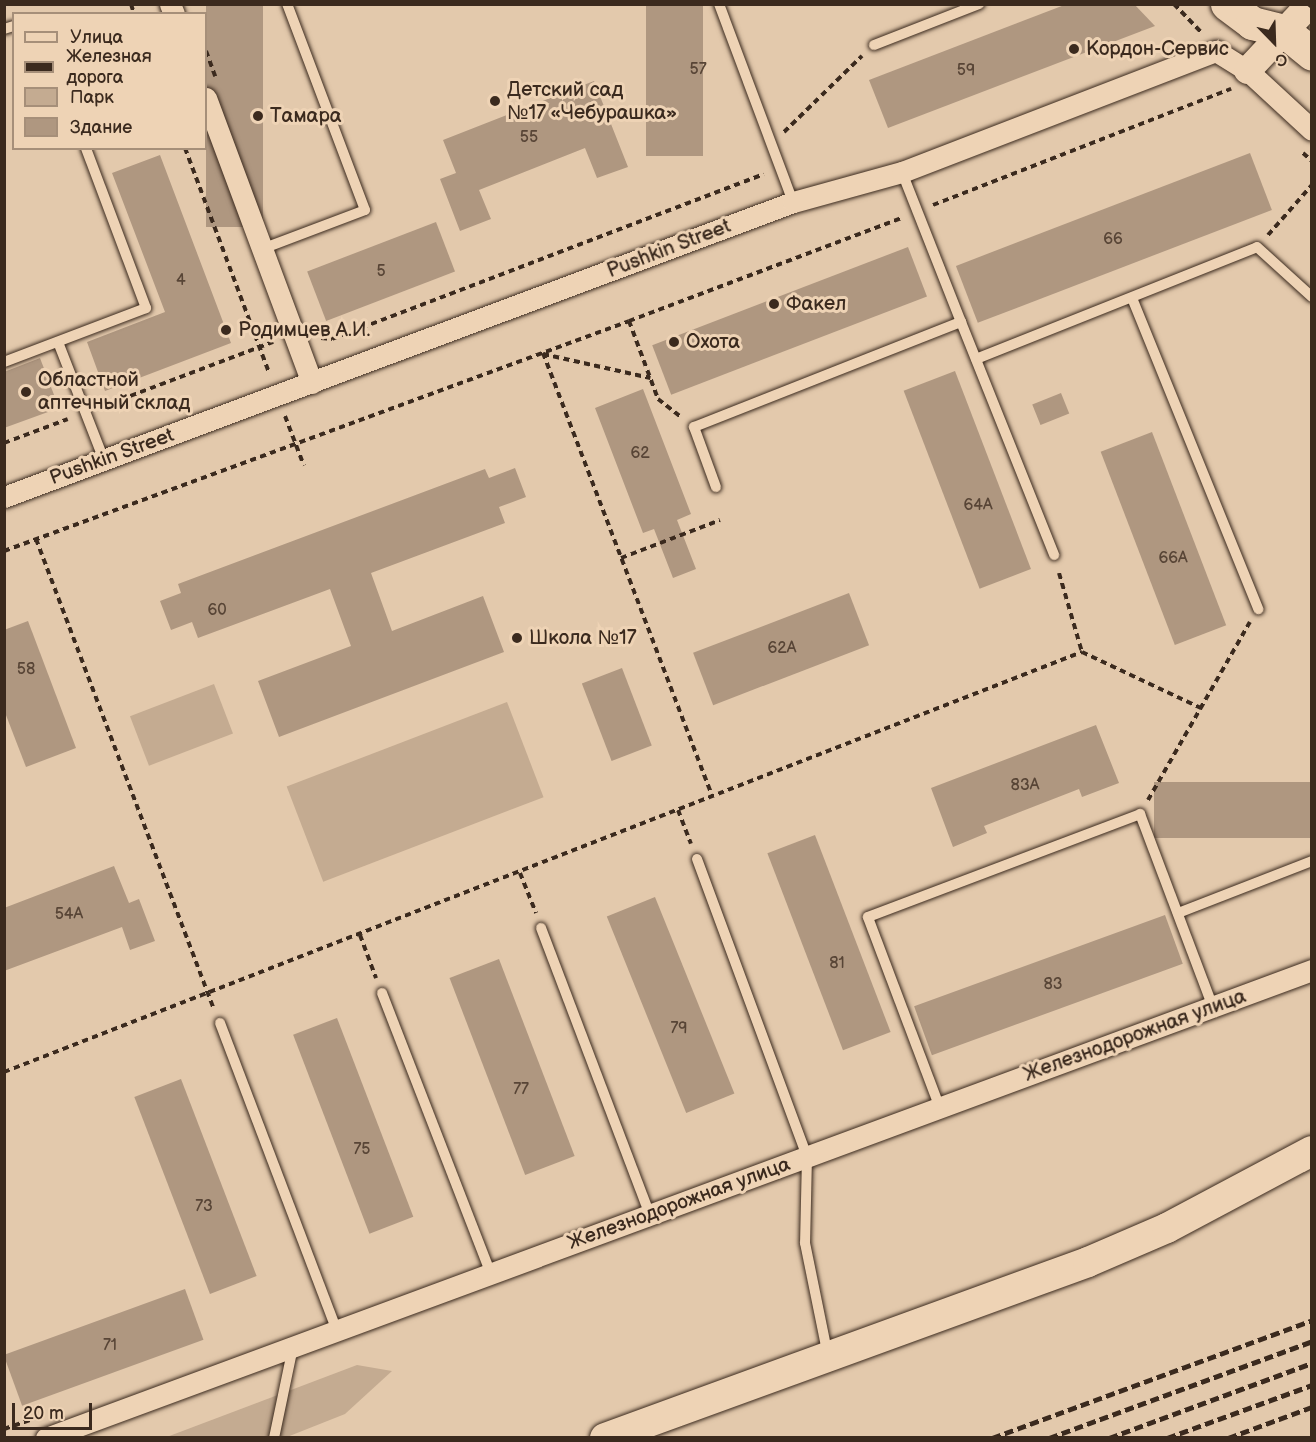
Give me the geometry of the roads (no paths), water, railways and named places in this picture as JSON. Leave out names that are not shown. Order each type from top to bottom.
[{"type":"main road","points":[[1227,4],[1252,23],[1284,31],[1311,54]]},
{"type":"main road","points":[[604,1437],[1088,1262],[1167,1228],[1311,1151]]},
{"type":"street","points":[[1309,4],[1247,70],[1311,130]]},
{"type":"street","name":"Pushkin Street","points":[[4,497],[312,384],[792,202],[902,172],[1216,51],[1247,70]]},
{"type":"street","points":[[207,101],[312,384]]},
{"type":"street","name":"Железнодорожная улица","points":[[46,1437],[1311,970]]},
{"type":"lane","points":[[262,249],[365,210],[287,4]]},
{"type":"lane","points":[[719,4],[792,202]]},
{"type":"lane","points":[[874,45],[979,4]]},
{"type":"lane","points":[[4,362],[146,308],[87,150]]},
{"type":"lane","points":[[902,172],[1054,555]]},
{"type":"lane","points":[[976,359],[1257,247],[1311,297]]},
{"type":"lane","points":[[1132,298],[1258,609]]},
{"type":"lane","points":[[716,487],[694,427],[962,322]]},
{"type":"lane","points":[[58,342],[104,460]]},
{"type":"lane","points":[[940,1108],[868,917],[1140,813],[1213,1007]]},
{"type":"lane","points":[[697,859],[807,1157],[805,1243],[828,1356]]},
{"type":"lane","points":[[1178,913],[1311,861]]},
{"type":"lane","points":[[542,928],[650,1215]]},
{"type":"lane","points":[[382,993],[491,1274]]},
{"type":"lane","points":[[220,1023],[337,1331]]},
{"type":"lane","points":[[274,1437],[293,1347]]},
{"type":"tram line","points":[[1307,4],[1312,8]]},
{"type":"railway","points":[[992,1438],[1312,1320]]},
{"type":"railway","points":[[1049,1438],[1312,1341]]},
{"type":"railway","points":[[1109,1438],[1312,1363]]},
{"type":"railway","points":[[1167,1438],[1312,1385]]},
{"type":"railway","points":[[1228,1438],[1312,1407]]},
{"type":"place","name":"Кордон-Сервис","points":[[1074,49]]},
{"type":"place","name":"Детский сад №17 «Чебурашка»","points":[[495,101]]},
{"type":"place","name":"Тамара","points":[[258,116]]},
{"type":"place","name":"Факел","points":[[774,304]]},
{"type":"place","name":"Родимцев А.И.","points":[[226,330]]},
{"type":"place","name":"Охота","points":[[674,342]]},
{"type":"place","name":"Областной аптечный склад","points":[[26,392]]},
{"type":"place","name":"Школа №17","points":[[517,638]]}]
